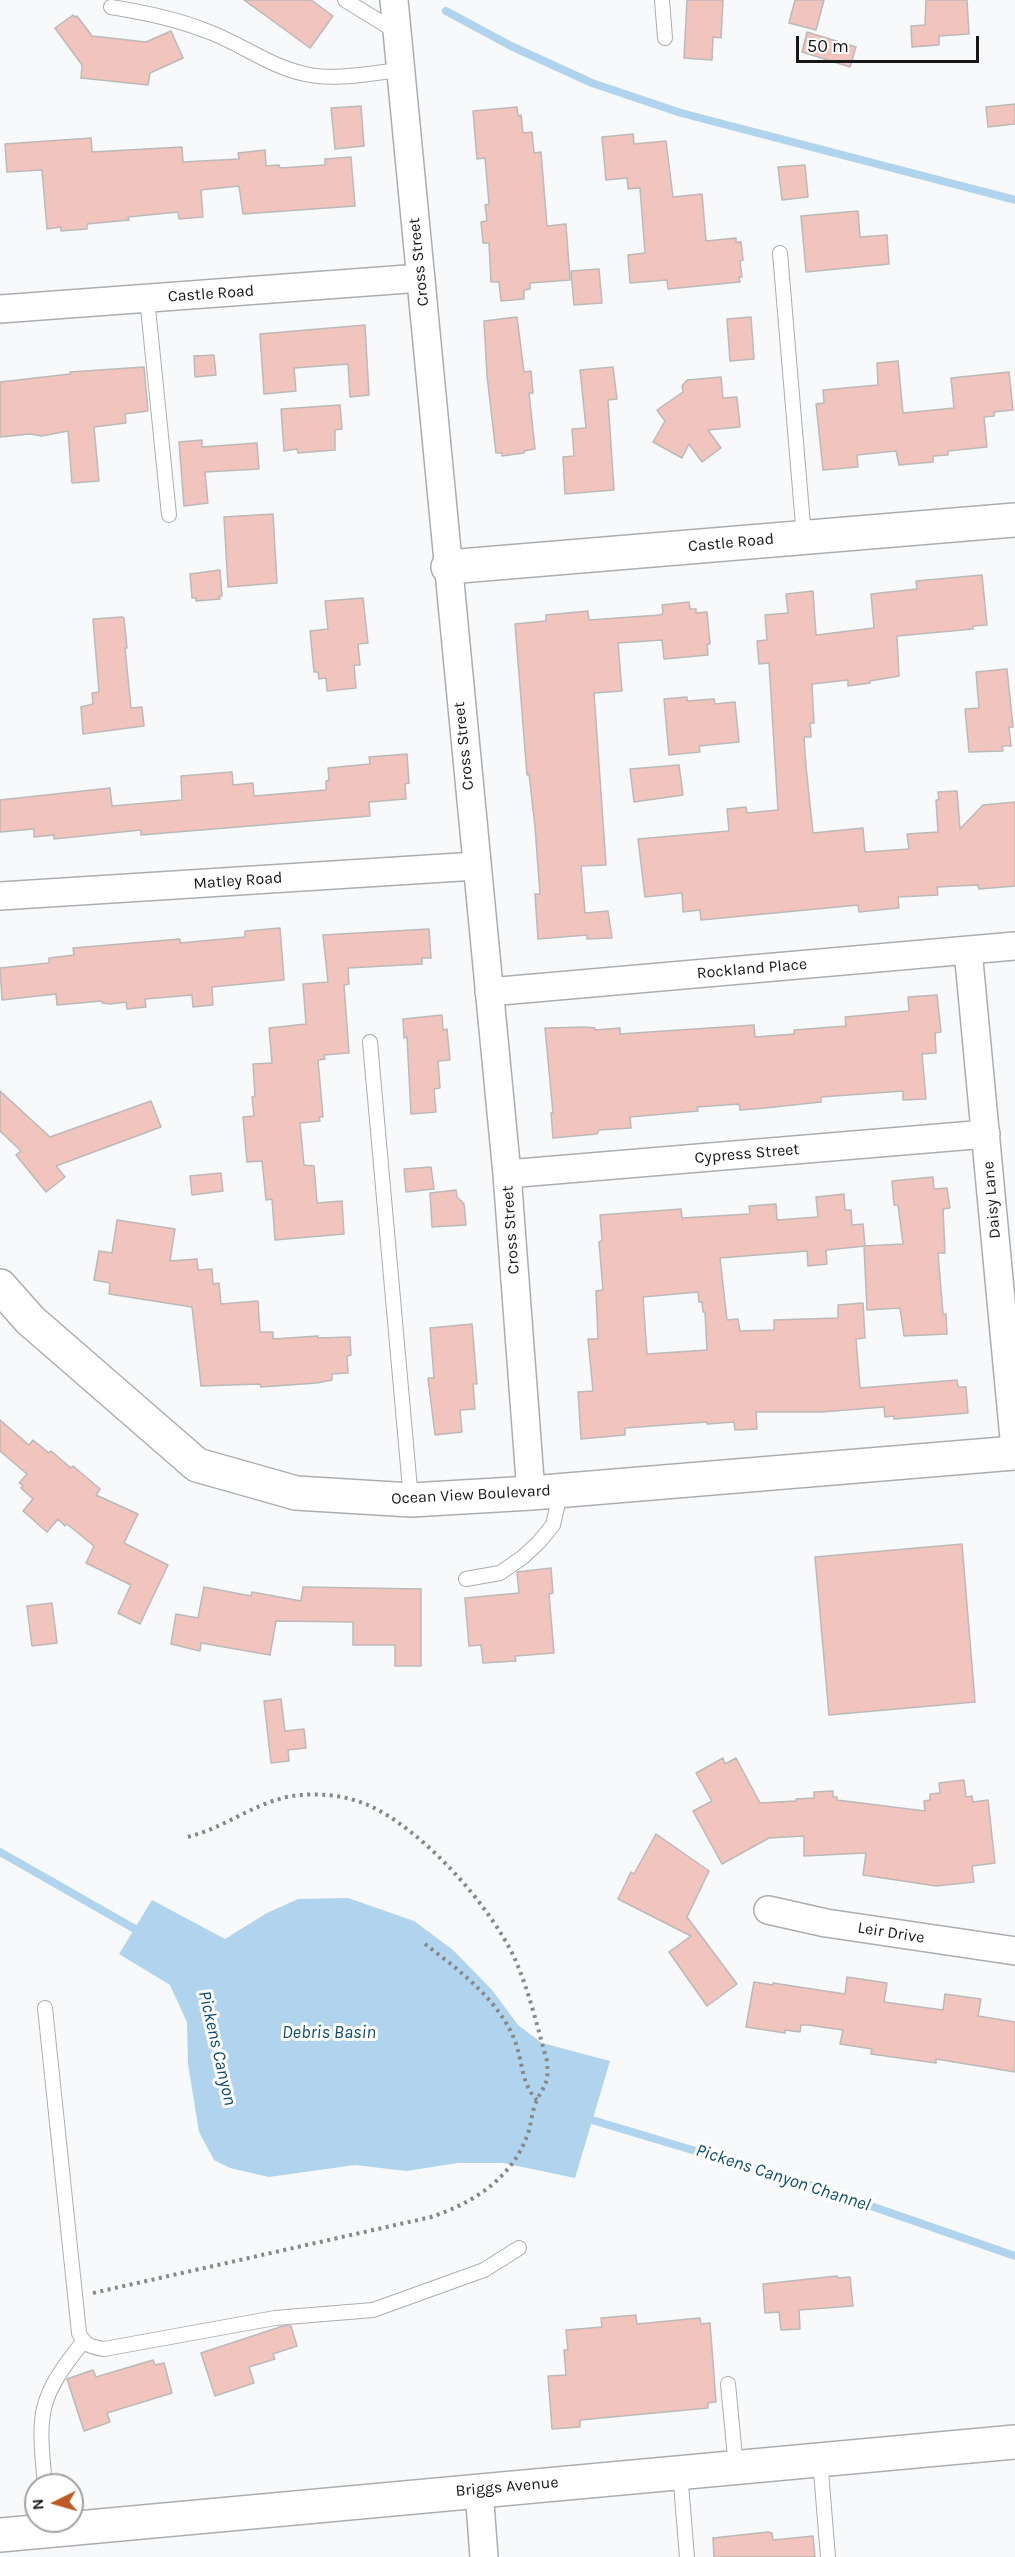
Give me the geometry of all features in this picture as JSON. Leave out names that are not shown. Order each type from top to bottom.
[{"type":"street","name":"Cross Street","points":[[394,0],[507,1174],[546,1492]]},
{"type":"street","name":"Castle Road","points":[[0,309],[421,278]]},
{"type":"street","name":"Castle Road","points":[[448,567],[1015,520]]},
{"type":"street","name":"Matley Road","points":[[0,896],[476,866]]},
{"type":"street","name":"Rockland Place","points":[[489,992],[1015,946]]},
{"type":"street","name":"Daisy Lane","points":[[968,951],[1015,1451]]},
{"type":"street","name":"Cypress Street","points":[[507,1174],[986,1134]]},
{"type":"street","name":"Ocean View Boulevard","points":[[0,1286],[30,1320],[197,1465],[296,1493],[411,1500],[546,1492],[1015,1451]]},
{"type":"street","name":"Leir Drive","points":[[768,1910],[826,1923],[1015,1951]]},
{"type":"street","name":"Briggs Avenue","points":[[84,2522],[479,2490],[1015,2442]]},
{"type":"street","points":[[479,2490],[484,2557]]},
{"type":"street","name":"Briggs Avenue","points":[[0,2535],[24,2530]]},
{"type":"lane","points":[[345,0],[397,32]]},
{"type":"lane","points":[[662,0],[665,38]]},
{"type":"lane","points":[[111,7],[152,14],[206,30],[271,64],[306,75],[338,76],[400,70]]},
{"type":"lane","points":[[780,253],[804,537]]},
{"type":"lane","points":[[147,298],[169,515]]},
{"type":"lane","points":[[370,1042],[411,1500]]},
{"type":"lane","points":[[466,1579],[500,1573],[539,1542],[553,1525],[546,1492]]},
{"type":"lane","points":[[45,2008],[79,2332],[83,2342],[93,2348],[104,2349],[275,2318],[374,2310],[484,2270],[519,2248]]},
{"type":"lane","points":[[44,2473],[40,2437],[41,2414],[48,2392],[58,2373],[83,2342]]},
{"type":"lane","points":[[728,2384],[736,2467]]},
{"type":"lane","points":[[820,2459],[828,2557]]},
{"type":"lane","points":[[680,2472],[687,2557]]},
{"type":"path","points":[[75,2297],[431,2217],[456,2209],[477,2197],[496,2182],[513,2163],[529,2133],[537,2100],[545,2088],[549,2074],[522,1975],[513,1954],[486,1913],[462,1883],[416,1835],[368,1805],[323,1794],[299,1795],[274,1800],[205,1833],[187,1838]]},
{"type":"path","points":[[425,1944],[459,1970],[485,1996],[503,2019],[514,2040],[525,2083],[537,2100]]},
{"type":"water","name":"Debris Basin","points":[[348,1898],[414,1921],[453,1950],[492,1990],[518,2025],[542,2043],[610,2061],[575,2178],[503,2163],[458,2163],[406,2171],[355,2165],[269,2177],[230,2168],[214,2160],[199,2132],[188,2064],[187,2022],[170,1985],[119,1954],[152,1900],[225,1939],[267,1913],[298,1899]]},
{"type":"building","points":[[244,0],[311,0],[333,16],[310,48]]},
{"type":"building","points":[[687,0],[723,0],[721,38],[713,37],[712,60],[684,58]]},
{"type":"building","points":[[795,0],[824,0],[816,30],[789,23]]},
{"type":"building","points":[[926,0],[967,0],[969,34],[939,36],[939,45],[912,47],[911,26],[925,25]]},
{"type":"building","points":[[73,15],[77,16],[92,36],[146,42],[171,31],[183,58],[150,73],[148,85],[81,78],[82,65],[55,28]]},
{"type":"building","points":[[807,32],[856,47],[850,67],[802,52]]},
{"type":"building","points":[[1015,104],[1015,124],[988,127],[986,107]]},
{"type":"building","points":[[361,106],[364,146],[335,149],[331,108]]},
{"type":"building","points":[[517,107],[518,116],[521,115],[523,133],[532,132],[534,153],[541,152],[547,226],[566,224],[570,280],[530,283],[530,289],[524,290],[524,299],[501,301],[499,282],[491,282],[489,243],[483,243],[481,222],[487,221],[485,205],[489,204],[485,158],[477,159],[473,111]]},
{"type":"building","points":[[633,134],[634,144],[666,141],[673,197],[702,194],[706,241],[736,238],[736,242],[741,242],[743,260],[740,261],[742,277],[739,277],[740,282],[668,289],[667,280],[630,283],[628,255],[645,253],[640,188],[628,189],[627,178],[606,180],[602,137]]},
{"type":"building","points":[[91,138],[92,152],[182,147],[183,162],[239,159],[238,153],[265,150],[266,166],[279,165],[280,168],[325,165],[325,159],[351,157],[355,206],[243,214],[239,186],[201,190],[203,217],[179,219],[178,212],[87,224],[87,229],[61,231],[61,227],[47,229],[42,170],[7,172],[5,144]]},
{"type":"building","points":[[805,165],[808,197],[782,200],[778,167]]},
{"type":"building","points":[[858,211],[860,237],[887,235],[889,264],[806,272],[801,216]]},
{"type":"building","points":[[599,269],[602,303],[574,305],[571,271]]},
{"type":"building","points":[[517,317],[524,372],[531,371],[533,393],[529,393],[535,449],[502,456],[502,453],[496,453],[487,376],[484,321]]},
{"type":"building","points":[[751,317],[754,359],[730,361],[727,319]]},
{"type":"building","points":[[365,325],[369,395],[350,397],[348,364],[294,368],[296,391],[264,394],[260,334]]},
{"type":"building","points":[[214,355],[216,375],[195,377],[194,356]]},
{"type":"building","points":[[898,361],[903,413],[954,408],[951,378],[1009,372],[1013,410],[994,412],[994,416],[984,417],[987,447],[948,451],[948,455],[933,456],[933,462],[899,465],[896,451],[857,455],[858,467],[823,470],[816,404],[824,403],[823,390],[878,385],[877,363]]},
{"type":"building","points":[[144,367],[148,411],[125,414],[126,423],[94,427],[99,481],[72,483],[68,431],[42,436],[30,434],[0,437],[0,382],[70,374],[70,372]]},
{"type":"building","points":[[613,367],[617,399],[608,400],[614,490],[565,494],[563,457],[574,456],[572,429],[586,428],[580,370]]},
{"type":"building","points":[[721,377],[723,398],[737,397],[740,427],[708,430],[721,448],[702,462],[689,444],[682,458],[653,442],[665,421],[657,410],[683,392],[682,386],[687,380]]},
{"type":"building","points":[[340,405],[342,429],[335,430],[335,450],[298,453],[297,449],[284,451],[281,409]]},
{"type":"building","points":[[202,440],[202,447],[257,443],[259,469],[205,472],[208,503],[184,506],[179,442]]},
{"type":"building","points":[[273,514],[277,583],[228,587],[224,517]]},
{"type":"building","points":[[220,570],[222,596],[219,596],[220,599],[196,601],[196,598],[192,598],[190,574]]},
{"type":"building","points":[[982,575],[987,625],[973,626],[973,629],[897,636],[899,676],[848,686],[848,680],[812,684],[814,723],[810,723],[811,737],[804,737],[813,833],[863,828],[865,852],[909,849],[907,834],[938,832],[936,800],[939,800],[938,792],[957,791],[960,829],[983,805],[1015,802],[1015,886],[979,889],[978,885],[937,887],[938,895],[898,897],[899,908],[859,912],[858,905],[701,920],[700,910],[683,912],[682,893],[645,897],[638,839],[729,831],[727,809],[746,807],[747,813],[778,810],[769,663],[759,664],[757,641],[767,640],[765,615],[788,613],[786,594],[813,591],[816,635],[874,628],[871,594],[917,589],[916,581]]},
{"type":"building","points":[[363,598],[368,643],[358,644],[360,665],[354,665],[356,688],[327,691],[326,678],[319,679],[318,672],[314,672],[310,631],[328,629],[325,601]]},
{"type":"building","points":[[689,602],[690,609],[696,609],[696,613],[707,612],[710,644],[707,644],[708,655],[664,659],[662,640],[618,643],[622,691],[594,693],[606,865],[581,866],[585,913],[608,911],[612,938],[587,939],[587,935],[538,939],[535,894],[540,894],[535,827],[529,774],[527,775],[515,624],[546,621],[546,615],[588,611],[589,620],[660,615],[663,613],[662,605]]},
{"type":"building","points":[[124,618],[127,648],[125,648],[131,708],[142,707],[144,726],[83,734],[81,707],[93,704],[92,693],[99,692],[93,619]]},
{"type":"building","points":[[1007,669],[1013,727],[1009,727],[1011,746],[1002,746],[1003,751],[969,752],[965,709],[979,708],[976,672]]},
{"type":"building","points":[[687,697],[687,701],[714,699],[715,704],[735,702],[739,742],[699,746],[700,752],[669,755],[664,699]]},
{"type":"building","points":[[407,754],[409,783],[405,784],[406,799],[369,802],[370,816],[141,835],[141,830],[54,839],[54,835],[34,837],[34,829],[0,832],[0,800],[110,788],[112,806],[182,800],[181,776],[232,772],[233,785],[253,783],[254,796],[326,790],[326,781],[329,780],[328,768],[370,764],[369,757]]},
{"type":"building","points":[[679,765],[683,795],[634,802],[630,769]]},
{"type":"building","points":[[280,928],[284,980],[212,987],[213,1005],[193,1007],[192,995],[145,999],[146,1007],[127,1009],[126,1002],[110,1004],[102,1003],[102,1001],[57,1005],[56,994],[2,1000],[0,968],[49,963],[49,958],[74,955],[73,948],[180,939],[180,943],[245,937],[245,931]]},
{"type":"building","points":[[429,929],[431,958],[422,958],[422,964],[348,968],[349,984],[344,985],[349,1053],[324,1055],[325,1059],[318,1060],[323,1117],[319,1117],[320,1121],[300,1123],[304,1165],[314,1166],[317,1203],[342,1201],[344,1234],[275,1240],[272,1199],[266,1200],[262,1161],[247,1162],[243,1117],[254,1116],[253,1064],[272,1063],[269,1028],[306,1024],[303,984],[328,982],[323,935]]},
{"type":"building","points":[[937,995],[941,1032],[935,1033],[936,1053],[922,1054],[926,1099],[903,1100],[903,1091],[821,1097],[821,1102],[740,1110],[739,1104],[697,1107],[698,1111],[630,1117],[631,1128],[599,1130],[597,1134],[553,1138],[551,1113],[553,1113],[545,1028],[585,1027],[595,1028],[595,1030],[620,1028],[620,1034],[754,1025],[755,1037],[794,1034],[794,1030],[846,1026],[845,1017],[909,1011],[908,997]]},
{"type":"building","points":[[442,1015],[443,1030],[447,1029],[450,1060],[438,1061],[440,1088],[434,1089],[436,1112],[411,1114],[407,1037],[404,1038],[403,1019]]},
{"type":"building","points":[[0,1091],[50,1137],[151,1101],[161,1127],[56,1166],[65,1177],[46,1192],[16,1155],[21,1151],[0,1131]]},
{"type":"building","points":[[431,1167],[434,1189],[406,1192],[404,1169]]},
{"type":"building","points":[[221,1173],[223,1191],[192,1195],[190,1176]]},
{"type":"building","points":[[933,1177],[934,1189],[947,1188],[950,1208],[943,1209],[945,1253],[938,1253],[947,1334],[904,1336],[900,1308],[867,1310],[864,1246],[903,1244],[898,1205],[894,1205],[892,1181]]},
{"type":"building","points":[[456,1190],[457,1197],[464,1204],[466,1225],[432,1227],[430,1193]]},
{"type":"building","points":[[844,1194],[845,1210],[851,1210],[852,1225],[863,1224],[865,1246],[826,1250],[827,1264],[808,1266],[807,1251],[720,1258],[727,1320],[738,1319],[740,1331],[774,1330],[774,1320],[838,1318],[838,1305],[863,1303],[865,1338],[856,1339],[860,1388],[957,1380],[958,1387],[966,1387],[968,1413],[894,1419],[894,1416],[885,1417],[884,1407],[822,1412],[756,1412],[757,1429],[735,1430],[734,1422],[707,1424],[707,1422],[625,1428],[625,1435],[581,1439],[578,1392],[593,1391],[588,1339],[598,1339],[596,1291],[603,1290],[599,1242],[602,1240],[600,1215],[681,1209],[682,1218],[750,1214],[749,1206],[776,1204],[777,1220],[818,1217],[816,1197]],"holes":[[[698,1292],[699,1302],[702,1302],[703,1312],[705,1312],[707,1350],[647,1354],[643,1297]]]},
{"type":"building","points":[[117,1220],[175,1229],[170,1261],[197,1259],[198,1270],[212,1269],[213,1284],[219,1283],[221,1304],[258,1301],[260,1332],[273,1332],[273,1339],[318,1336],[318,1338],[350,1337],[351,1355],[347,1356],[348,1373],[332,1374],[332,1380],[317,1383],[261,1387],[260,1384],[201,1386],[192,1307],[109,1294],[110,1283],[94,1280],[99,1251],[112,1253]]},
{"type":"building","points":[[472,1324],[477,1384],[473,1384],[475,1409],[460,1410],[462,1432],[435,1435],[428,1378],[434,1378],[430,1328]]},
{"type":"building","points":[[0,1420],[29,1445],[33,1440],[49,1453],[51,1451],[71,1468],[73,1466],[100,1489],[96,1495],[138,1514],[124,1543],[168,1565],[140,1624],[118,1613],[131,1585],[86,1563],[94,1546],[58,1519],[47,1532],[23,1511],[33,1499],[19,1483],[27,1474],[0,1451]]},
{"type":"building","points":[[962,1544],[975,1702],[829,1715],[815,1557]]},
{"type":"building","points":[[551,1568],[553,1593],[549,1594],[554,1653],[515,1656],[516,1661],[483,1663],[481,1645],[469,1646],[465,1598],[519,1593],[517,1572]]},
{"type":"building","points":[[204,1587],[251,1596],[252,1592],[301,1601],[303,1587],[421,1589],[421,1666],[395,1666],[395,1645],[353,1645],[353,1622],[276,1621],[270,1655],[201,1643],[200,1651],[171,1644],[176,1614],[198,1618]]},
{"type":"building","points":[[52,1603],[57,1643],[32,1646],[27,1606]]},
{"type":"building","points":[[281,1699],[285,1731],[304,1729],[306,1748],[288,1750],[289,1761],[271,1763],[264,1701]]},
{"type":"building","points":[[723,1758],[725,1764],[736,1758],[760,1803],[796,1801],[796,1799],[814,1798],[814,1792],[833,1791],[833,1797],[837,1797],[837,1800],[925,1811],[924,1801],[930,1800],[930,1794],[940,1793],[939,1783],[964,1780],[966,1797],[972,1796],[973,1802],[988,1800],[995,1863],[972,1866],[974,1882],[936,1886],[863,1875],[866,1853],[804,1856],[804,1836],[769,1838],[722,1864],[693,1811],[712,1801],[696,1773]]},
{"type":"building","points":[[656,1834],[709,1871],[687,1917],[737,1984],[707,2006],[669,1952],[691,1936],[618,1899],[631,1872],[634,1874]]},
{"type":"building","points":[[847,1977],[887,1983],[884,2002],[943,2010],[945,1994],[981,1999],[978,2016],[1015,2022],[1015,2072],[936,2059],[936,2063],[871,2054],[872,2049],[840,2044],[843,2030],[801,2025],[800,2032],[785,2030],[785,2033],[746,2027],[754,1982],[845,1994]]},
{"type":"building","points":[[837,2276],[838,2278],[850,2277],[853,2306],[799,2310],[800,2329],[781,2330],[779,2312],[765,2313],[763,2284]]},
{"type":"building","points":[[636,2315],[637,2324],[700,2318],[701,2324],[710,2323],[716,2402],[708,2403],[708,2408],[580,2420],[580,2427],[552,2429],[548,2376],[566,2375],[564,2350],[568,2350],[566,2330],[602,2327],[601,2318]]},
{"type":"building","points":[[283,2326],[291,2326],[297,2346],[273,2354],[275,2359],[249,2367],[254,2383],[215,2396],[201,2353]]},
{"type":"building","points":[[153,2360],[155,2365],[164,2363],[172,2393],[107,2413],[110,2422],[84,2431],[67,2379],[93,2370],[96,2377]]},
{"type":"building","points":[[772,2533],[773,2540],[813,2536],[815,2557],[714,2557],[713,2538]]},
{"type":"waterway","points":[[446,11],[511,46],[592,83],[681,113],[1015,200]]},
{"type":"waterway","name":"Pickens Canyon","points":[[0,1852],[142,1933]]},
{"type":"waterway","name":"Pickens Canyon Channel","points":[[582,2117],[816,2187],[1015,2256]]}]
